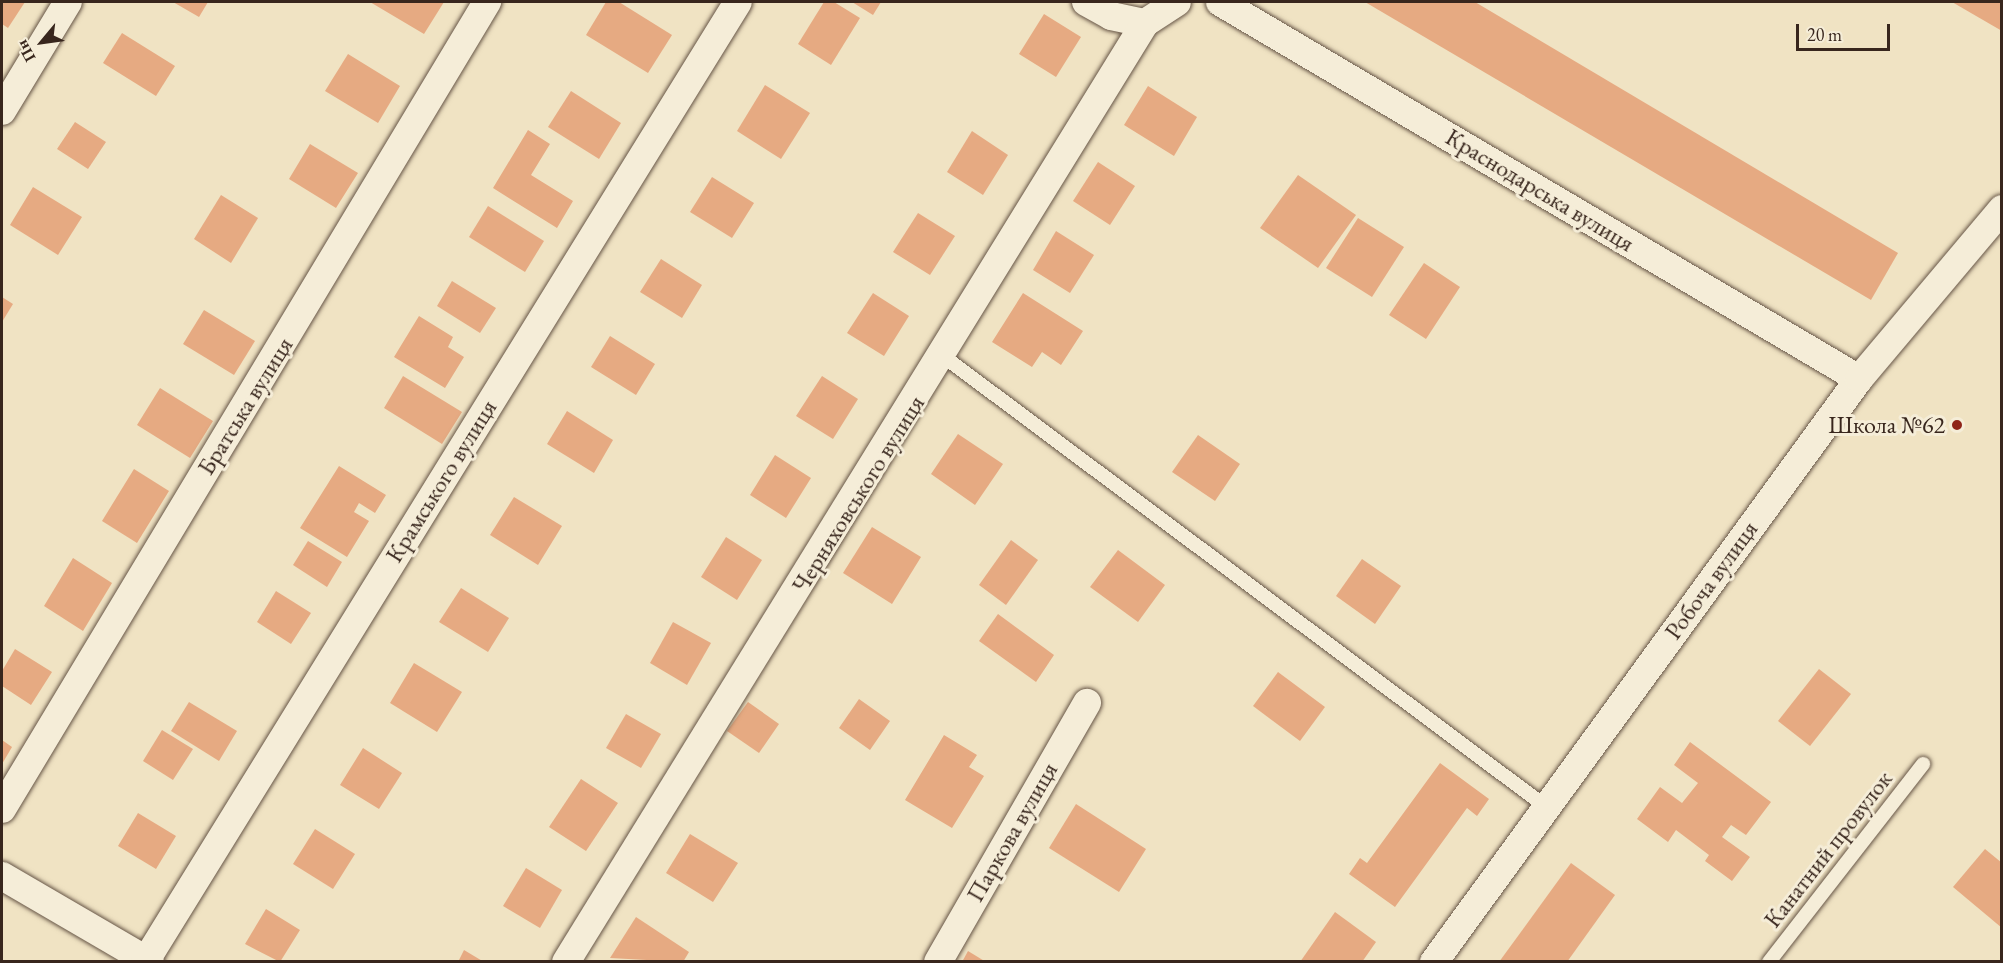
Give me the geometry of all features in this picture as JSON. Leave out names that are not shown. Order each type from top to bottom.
[{"type":"street","points":[[2,111],[68,2]]},
{"type":"street","name":"Братська вулиця","points":[[2,809],[487,2]]},
{"type":"street","name":"Крамського вулиця","points":[[147,961],[738,2]]},
{"type":"street","points":[[1086,2],[1111,16],[1145,23],[1177,2]]},
{"type":"street","name":"Краснодарська вулиця","points":[[1220,2],[1859,379]]},
{"type":"street","name":"Черняховського вулиця","points":[[566,962],[944,356],[1145,23]]},
{"type":"street","name":"Робоча вулиця","points":[[1435,961],[1545,806],[1859,379],[2001,209]]},
{"type":"street","name":"Паркова вулиця","points":[[938,962],[1087,703]]},
{"type":"street","points":[[2,876],[147,961]]},
{"type":"lane","points":[[944,356],[1545,806]]},
{"type":"lane","name":"Канатний провулок","points":[[1769,962],[1923,765]]},
{"type":"building","points":[[2,2],[25,2],[8,28],[2,24]]},
{"type":"building","points":[[173,2],[208,2],[199,17]]},
{"type":"building","points":[[370,2],[444,2],[424,34]]},
{"type":"building","points":[[606,2],[619,2],[672,35],[648,73],[586,35]]},
{"type":"building","points":[[824,2],[834,2],[860,18],[831,65],[798,44]]},
{"type":"building","points":[[852,2],[881,2],[873,15]]},
{"type":"building","points":[[1365,2],[1475,2],[1898,253],[1871,300]]},
{"type":"building","points":[[1952,2],[2002,2],[2002,31]]},
{"type":"building","points":[[1044,14],[1081,37],[1056,77],[1019,54]]},
{"type":"building","points":[[122,33],[175,66],[156,96],[103,63]]},
{"type":"building","points":[[348,54],[400,86],[378,123],[325,91]]},
{"type":"building","points":[[765,85],[810,113],[781,159],[737,131]]},
{"type":"building","points":[[1148,86],[1197,117],[1174,156],[1124,125]]},
{"type":"building","points":[[571,91],[621,123],[599,159],[548,127]]},
{"type":"building","points":[[75,122],[106,142],[88,169],[57,149]]},
{"type":"building","points":[[528,130],[550,144],[531,175],[573,201],[557,228],[493,188]]},
{"type":"building","points":[[972,131],[1008,155],[983,195],[947,172]]},
{"type":"building","points":[[310,144],[358,173],[336,208],[289,179]]},
{"type":"building","points":[[1098,162],[1135,186],[1110,225],[1073,201]]},
{"type":"building","points":[[1298,175],[1356,215],[1318,268],[1260,228]]},
{"type":"building","points":[[712,177],[754,203],[732,238],[690,212]]},
{"type":"building","points":[[33,187],[82,217],[58,255],[10,225]]},
{"type":"building","points":[[221,195],[258,218],[231,263],[194,239]]},
{"type":"building","points":[[488,206],[544,241],[525,272],[469,237]]},
{"type":"building","points":[[918,213],[955,236],[930,275],[893,252]]},
{"type":"building","points":[[1358,218],[1404,247],[1372,297],[1326,268]]},
{"type":"building","points":[[1056,231],[1094,255],[1070,293],[1033,270]]},
{"type":"building","points":[[661,259],[702,285],[682,318],[640,292]]},
{"type":"building","points":[[1424,263],[1460,287],[1426,339],[1389,315]]},
{"type":"building","points":[[452,281],[496,308],[480,333],[437,306]]},
{"type":"building","points":[[873,293],[909,316],[884,356],[847,333]]},
{"type":"building","points":[[1023,293],[1083,331],[1061,365],[1042,352],[1032,367],[992,342]]},
{"type":"building","points":[[2,297],[13,304],[2,322]]},
{"type":"building","points":[[204,310],[255,341],[234,375],[183,344]]},
{"type":"building","points":[[419,316],[453,337],[448,347],[464,357],[445,388],[394,357]]},
{"type":"building","points":[[610,336],[655,364],[636,395],[591,367]]},
{"type":"building","points":[[403,376],[462,412],[442,444],[384,408]]},
{"type":"building","points":[[822,376],[858,399],[833,439],[796,416]]},
{"type":"building","points":[[160,388],[213,421],[190,458],[137,425]]},
{"type":"building","points":[[567,411],[613,440],[594,473],[547,444]]},
{"type":"building","points":[[958,434],[1003,464],[975,505],[931,474]]},
{"type":"building","points":[[1198,435],[1240,464],[1215,501],[1172,472]]},
{"type":"building","points":[[775,455],[811,478],[786,518],[750,495]]},
{"type":"building","points":[[339,466],[386,495],[375,513],[359,503],[354,512],[369,521],[347,557],[300,528]]},
{"type":"building","points":[[134,469],[169,491],[137,543],[102,521]]},
{"type":"building","points":[[514,497],[562,526],[538,565],[490,535]]},
{"type":"building","points":[[872,527],[921,557],[892,604],[843,573]]},
{"type":"building","points":[[726,537],[762,560],[737,600],[701,577]]},
{"type":"building","points":[[1011,540],[1038,560],[1006,605],[979,585]]},
{"type":"building","points":[[308,541],[342,562],[327,587],[293,565]]},
{"type":"building","points":[[1118,550],[1165,585],[1138,622],[1090,587]]},
{"type":"building","points":[[73,558],[112,583],[83,631],[44,606]]},
{"type":"building","points":[[1362,559],[1401,586],[1375,624],[1336,596]]},
{"type":"building","points":[[461,588],[509,618],[488,652],[439,622]]},
{"type":"building","points":[[276,591],[311,613],[291,644],[257,622]]},
{"type":"building","points":[[998,614],[1054,655],[1036,682],[979,641]]},
{"type":"building","points":[[673,622],[711,643],[687,685],[650,663]]},
{"type":"building","points":[[15,649],[52,672],[31,705],[2,686],[2,671]]},
{"type":"building","points":[[414,663],[462,692],[437,732],[390,703]]},
{"type":"building","points":[[1819,669],[1851,694],[1810,746],[1778,721]]},
{"type":"building","points":[[1278,672],[1325,707],[1300,741],[1253,706]]},
{"type":"building","points":[[859,699],[890,721],[870,750],[839,728]]},
{"type":"building","points":[[189,702],[237,731],[219,761],[171,731]]},
{"type":"building","points":[[748,702],[779,724],[759,753],[727,731]]},
{"type":"building","points":[[626,714],[661,734],[641,768],[606,748]]},
{"type":"building","points":[[162,730],[193,749],[173,780],[143,761]]},
{"type":"building","points":[[944,735],[977,755],[969,767],[984,776],[952,828],[905,800]]},
{"type":"building","points":[[2,740],[12,747],[2,764]]},
{"type":"building","points":[[1690,742],[1771,802],[1746,835],[1731,825],[1722,837],[1750,857],[1732,881],[1705,861],[1709,855],[1676,830],[1668,842],[1637,819],[1660,787],[1682,803],[1698,783],[1674,765]]},
{"type":"building","points":[[363,748],[402,773],[379,809],[340,785]]},
{"type":"building","points":[[1440,763],[1489,799],[1477,816],[1467,808],[1395,907],[1349,874],[1360,858],[1367,863]]},
{"type":"building","points":[[581,779],[618,803],[586,851],[549,827]]},
{"type":"building","points":[[1076,804],[1146,849],[1119,892],[1049,848]]},
{"type":"building","points":[[138,813],[176,836],[156,869],[118,846]]},
{"type":"building","points":[[315,829],[355,854],[333,889],[293,864]]},
{"type":"building","points":[[690,834],[738,863],[713,902],[666,873]]},
{"type":"building","points":[[1985,849],[2002,863],[2002,928],[1953,887]]},
{"type":"building","points":[[1571,863],[1615,895],[1567,962],[1499,962]]},
{"type":"building","points":[[526,868],[562,890],[540,928],[503,906]]},
{"type":"building","points":[[266,909],[300,930],[280,962],[245,944]]},
{"type":"building","points":[[1335,912],[1376,942],[1362,962],[1300,962]]},
{"type":"building","points":[[636,917],[689,952],[683,962],[610,958]]},
{"type":"building","points":[[464,950],[484,962],[458,962]]},
{"type":"building","points":[[968,951],[986,962],[962,962]]},
{"type":"place","name":"Школа №62","points":[[1957,425]]}]
